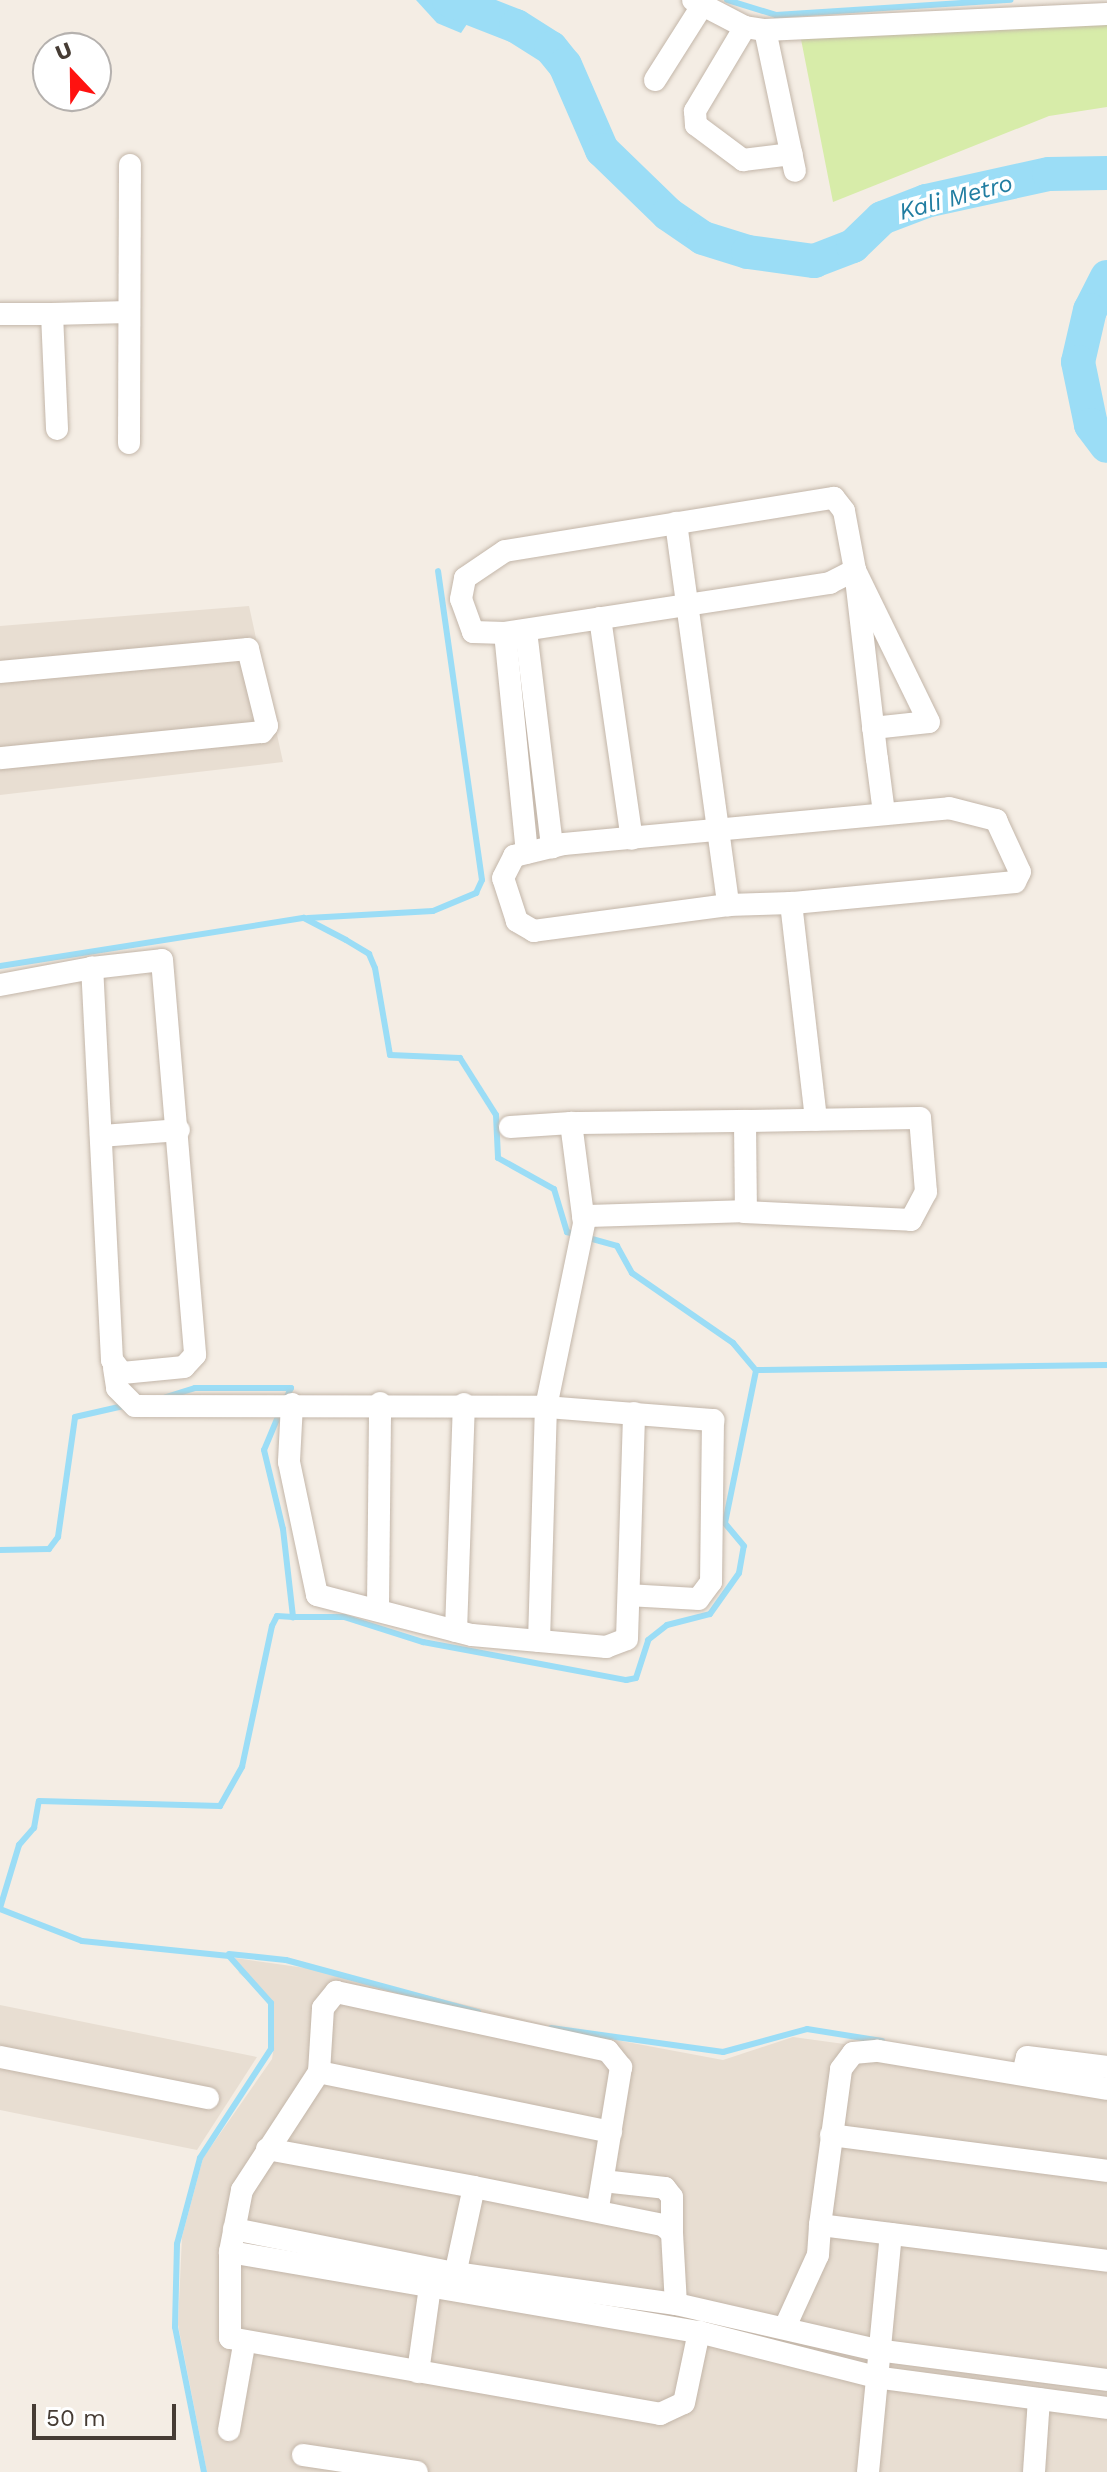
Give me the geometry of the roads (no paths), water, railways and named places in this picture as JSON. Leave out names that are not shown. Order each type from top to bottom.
[{"type":"street","points":[[655,80],[698,3],[755,28],[1075,7],[1107,14]]},
{"type":"street","points":[[755,28],[794,162],[743,160],[696,125],[695,111],[755,28]]},
{"type":"street","points":[[129,443],[130,165]]},
{"type":"street","points":[[0,314],[129,312]]},
{"type":"street","points":[[52,314],[57,429]]},
{"type":"street","points":[[855,570],[830,583],[515,632],[473,632],[461,599],[465,578],[505,551],[834,498],[844,511],[855,570],[884,813]]},
{"type":"street","points":[[676,523],[728,905]]},
{"type":"street","points":[[855,570],[929,722],[873,728]]},
{"type":"street","points":[[600,618],[632,839]]},
{"type":"street","points":[[515,632],[538,738],[552,847]]},
{"type":"street","points":[[515,632],[515,743],[527,853]]},
{"type":"street","points":[[0,672],[248,649],[267,726],[262,732],[0,758]]},
{"type":"street","points":[[515,743],[538,738]]},
{"type":"street","points":[[949,808],[996,820],[1020,872],[1015,882],[791,903],[728,905],[534,931],[517,921],[503,878],[514,856],[552,847],[884,813],[949,808]]},
{"type":"street","points":[[791,903],[816,1120]]},
{"type":"street","points":[[0,985],[92,968],[162,960],[179,1130],[195,1355],[184,1367],[122,1373],[114,1368]]},
{"type":"street","points":[[92,968],[117,1388],[135,1406],[464,1404],[713,1420],[711,1582],[698,1599],[629,1595]]},
{"type":"street","points":[[510,1127],[571,1123],[920,1118],[926,1192],[919,1211],[911,1220],[744,1212],[583,1216]]},
{"type":"street","points":[[744,1212],[745,1121]]},
{"type":"street","points":[[539,1641],[546,1407],[583,1216],[571,1123]]},
{"type":"street","points":[[101,1136],[179,1130]]},
{"type":"street","points":[[378,1607],[380,1403]]},
{"type":"street","points":[[292,1404],[289,1462],[313,1588],[317,1595],[378,1607],[456,1631],[619,1646],[627,1639],[634,1413]]},
{"type":"street","points":[[456,1631],[464,1404]]},
{"type":"street","points":[[598,2208],[621,2067],[608,2051],[336,1992],[323,2008],[319,2072],[242,2190],[230,2252],[226,2321],[230,2338],[244,2345],[669,2413],[687,2395],[714,2328]]},
{"type":"street","points":[[785,2327],[818,2255],[841,2069],[860,2050],[1024,2069],[1107,2089]]},
{"type":"street","points":[[0,2057],[208,2098]]},
{"type":"street","points":[[1024,2069],[1027,2057],[1107,2067]]},
{"type":"street","points":[[319,2072],[611,2132]]},
{"type":"street","points":[[831,2135],[1107,2171]]},
{"type":"street","points":[[267,2149],[598,2208],[672,2233]]},
{"type":"street","points":[[603,2181],[665,2188],[672,2197],[676,2304]]},
{"type":"street","points":[[418,2372],[474,2187]]},
{"type":"street","points":[[820,2225],[1107,2261]]},
{"type":"street","points":[[234,2229],[446,2284],[676,2304],[714,2328],[785,2327],[877,2350],[969,2365],[1107,2380]]},
{"type":"street","points":[[868,2472],[877,2350],[891,2234]]},
{"type":"street","points":[[230,2252],[714,2328],[875,2377],[1107,2408]]},
{"type":"street","points":[[229,2430],[244,2345]]},
{"type":"street","points":[[966,2388],[969,2365]]},
{"type":"street","points":[[1034,2472],[1039,2399]]},
{"type":"street","points":[[303,2455],[417,2472]]},
{"type":"water","points":[[416,0],[483,0],[461,33],[437,23]]},
{"type":"waterway","name":"Kali Metro","points":[[449,0],[516,26],[551,48],[565,65],[602,150],[668,214],[703,238],[748,252],[814,261],[853,246],[882,218],[926,201],[1049,174],[1107,173]]},
{"type":"waterway","points":[[727,0],[776,15],[1011,0]]},
{"type":"waterway","name":"Kali Metro","points":[[1107,277],[1090,310],[1078,362],[1091,425],[1107,446]]},
{"type":"waterway","points":[[308,918],[433,911],[476,893],[482,880],[438,571]]},
{"type":"waterway","points":[[0,966],[304,918],[346,940],[369,954],[375,968],[390,1055],[460,1058],[496,1115],[498,1158],[554,1189],[567,1232],[617,1246],[632,1273],[733,1343],[756,1370]]},
{"type":"waterway","points":[[280,1412],[264,1450],[283,1529],[293,1617],[344,1617],[423,1642],[626,1680],[636,1678],[648,1640],[667,1625],[710,1614],[739,1573],[744,1546],[725,1523],[756,1370],[1107,1365]]},
{"type":"waterway","points":[[166,1397],[195,1388],[291,1388],[285,1401]]},
{"type":"waterway","points":[[0,1550],[49,1549],[58,1537],[75,1417],[128,1405]]},
{"type":"waterway","points":[[0,1908],[19,1845],[34,1828],[39,1801],[220,1806],[242,1767],[272,1626],[277,1616],[293,1617]]},
{"type":"waterway","points":[[0,1909],[82,1941],[229,1956],[271,2003],[271,2049],[200,2158],[177,2244],[175,2327],[204,2472]]},
{"type":"waterway","points":[[229,1954],[286,1960],[478,2012]]},
{"type":"waterway","points":[[551,2028],[723,2052],[807,2029],[882,2041]]}]
